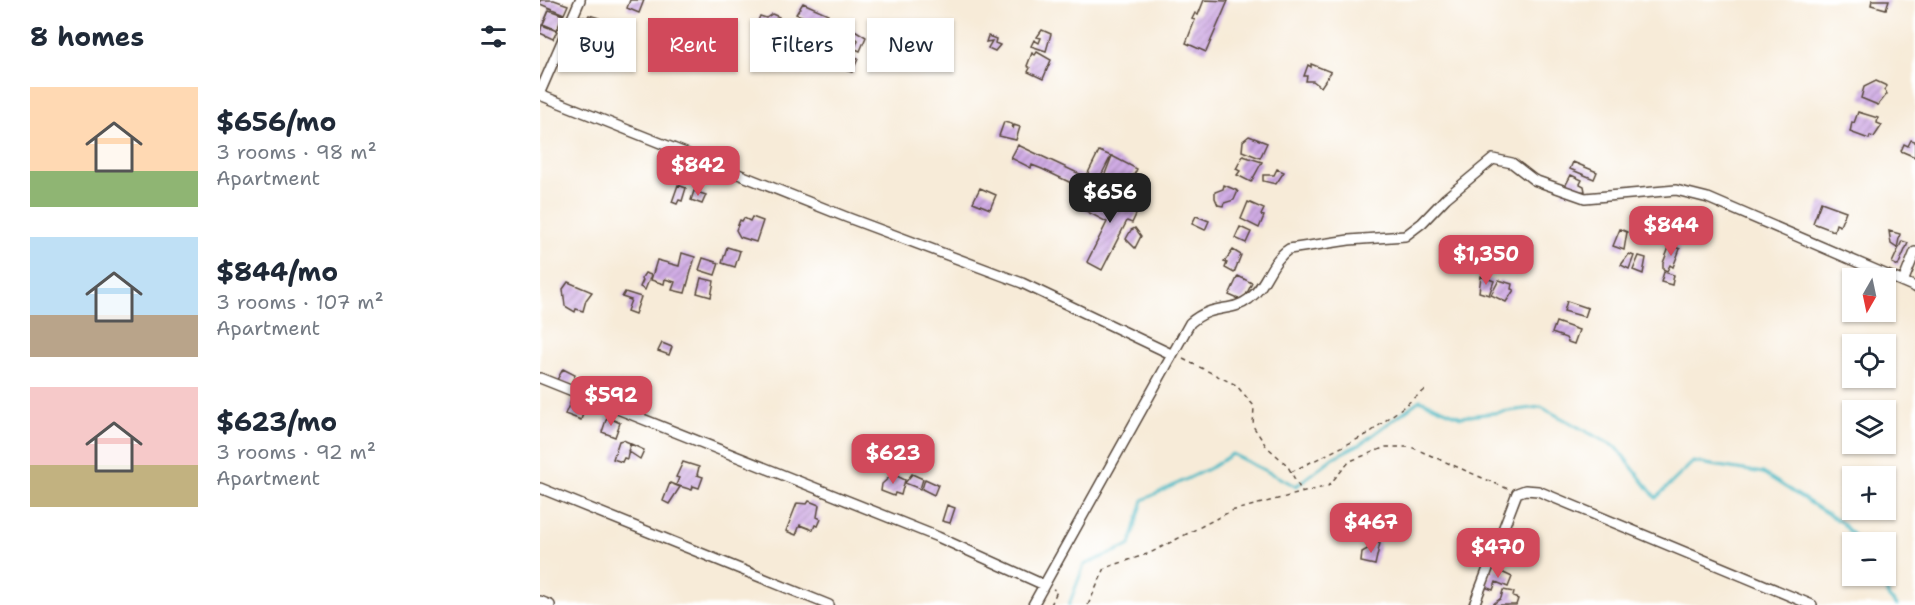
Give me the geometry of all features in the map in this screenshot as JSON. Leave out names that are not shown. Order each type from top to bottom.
[{"type":"street","points":[[580,0],[540,93],[846,217],[1022,283],[1171,354]]},
{"type":"street","points":[[1033,605],[1129,429],[1152,395],[1171,354],[1178,347],[1190,323],[1214,308],[1247,301],[1256,294],[1279,255],[1284,252],[1327,243],[1405,236],[1422,224],[1446,198],[1493,159],[1512,163],[1534,180],[1585,198],[1676,190],[1708,198],[1915,287]]},
{"type":"street","points":[[1903,282],[1915,252]]},
{"type":"street","points":[[540,378],[938,537],[1044,585]]},
{"type":"street","points":[[540,488],[829,605]]},
{"type":"street","points":[[1474,605],[1517,493],[1525,490],[1538,491],[1812,605]]},
{"type":"street","points":[[540,601],[550,605]]},
{"type":"path","points":[[1171,354],[1236,385],[1254,406],[1253,426],[1266,446],[1291,472],[1302,493]]},
{"type":"path","points":[[1291,472],[1368,434],[1425,390]]},
{"type":"path","points":[[1088,605],[1105,567],[1150,553],[1231,511],[1328,486],[1350,461],[1386,447],[1411,447],[1517,493]]},
{"type":"path","points":[[1044,585],[1058,591],[1051,605]]},
{"type":"building","points":[[540,0],[554,0],[568,5],[564,14],[540,4]]},
{"type":"building","points":[[630,0],[644,0],[639,13],[627,8]]},
{"type":"building","points":[[1204,0],[1228,1],[1206,52],[1186,43],[1195,20],[1192,19],[1195,13],[1198,15]]},
{"type":"building","points":[[1872,0],[1889,0],[1886,9],[1871,5]]},
{"type":"building","points":[[803,3],[828,14],[826,18],[804,18],[796,14]]},
{"type":"building","points":[[549,10],[563,15],[562,18],[558,18],[557,30],[543,24]]},
{"type":"building","points":[[772,14],[779,17],[779,18],[766,18]]},
{"type":"building","points":[[542,25],[557,31],[553,39],[540,33]]},
{"type":"building","points":[[855,30],[866,37],[860,51],[855,49],[858,40],[855,37]]},
{"type":"building","points":[[1042,30],[1051,34],[1046,51],[1031,46],[1034,40],[1039,43],[1041,38],[1037,37]]},
{"type":"building","points":[[988,36],[996,39],[995,43],[1000,45],[995,51],[988,48],[992,41],[986,42]]},
{"type":"building","points":[[1037,52],[1051,60],[1043,79],[1028,72],[1030,68],[1027,66],[1032,53],[1035,55]]},
{"type":"building","points":[[1311,64],[1331,72],[1321,87],[1313,81],[1306,81],[1307,76],[1304,76],[1308,65],[1311,67]]},
{"type":"building","points":[[1876,81],[1887,86],[1884,90],[1887,94],[1878,105],[1861,98],[1864,87]]},
{"type":"building","points":[[1858,112],[1878,118],[1877,123],[1882,125],[1874,137],[1870,136],[1869,139],[1850,132],[1852,122],[1854,123]]},
{"type":"building","points":[[1004,122],[1012,124],[1013,129],[1014,125],[1020,127],[1016,140],[999,136]]},
{"type":"building","points":[[1249,136],[1267,143],[1260,158],[1242,151],[1243,141]]},
{"type":"building","points":[[1911,140],[1915,141],[1915,157],[1901,151],[1904,144],[1908,146]]},
{"type":"building","points":[[1018,145],[1086,177],[1099,151],[1111,156],[1092,193],[1042,169],[1032,165],[1031,168],[1011,158]]},
{"type":"building","points":[[1112,156],[1137,169],[1126,190],[1122,189],[1113,207],[1095,198],[1096,187],[1101,184]]},
{"type":"building","points":[[1243,156],[1262,162],[1251,182],[1237,175],[1240,171],[1236,169]]},
{"type":"building","points":[[1573,162],[1597,172],[1594,179],[1570,169]]},
{"type":"building","points":[[1277,169],[1284,172],[1276,184],[1263,181],[1263,175],[1274,175]]},
{"type":"building","points":[[1571,175],[1582,180],[1580,184],[1584,186],[1585,191],[1561,194]]},
{"type":"building","points":[[678,185],[686,188],[682,201],[679,200],[677,204],[672,202]]},
{"type":"building","points":[[1224,185],[1238,191],[1234,200],[1224,203],[1223,206],[1218,205],[1215,192],[1223,189]]},
{"type":"building","points":[[980,188],[996,195],[990,209],[973,202]]},
{"type":"building","points":[[1123,190],[1136,197],[1133,203],[1140,206],[1132,223],[1127,221],[1102,270],[1087,262],[1107,222],[1080,208],[1086,195],[1114,209]]},
{"type":"building","points":[[694,191],[706,195],[702,204],[691,200]]},
{"type":"building","points":[[1248,202],[1264,209],[1259,228],[1241,219]]},
{"type":"building","points":[[1821,202],[1846,211],[1840,226],[1836,224],[1834,231],[1813,223]]},
{"type":"building","points":[[1196,216],[1209,221],[1205,230],[1192,224]]},
{"type":"building","points":[[752,217],[763,221],[756,242],[740,237],[736,230],[740,220],[744,218],[750,221]]},
{"type":"building","points":[[1240,227],[1251,232],[1246,243],[1235,238]]},
{"type":"building","points":[[1135,228],[1141,236],[1135,248],[1126,239],[1131,230]]},
{"type":"building","points":[[1620,229],[1627,232],[1624,250],[1613,246]]},
{"type":"building","points":[[1889,231],[1900,234],[1897,248],[1891,244]]},
{"type":"building","points":[[1902,241],[1908,243],[1898,266],[1892,263]]},
{"type":"building","points":[[1670,245],[1680,249],[1673,267],[1670,265],[1667,271],[1663,269],[1663,263]]},
{"type":"building","points":[[727,247],[740,251],[735,267],[722,263]]},
{"type":"building","points":[[1233,250],[1241,255],[1234,273],[1225,268],[1227,263],[1224,262]]},
{"type":"building","points":[[682,253],[695,257],[685,293],[672,290],[675,282],[665,279],[664,284],[651,280],[657,260],[679,266]]},
{"type":"building","points":[[1629,254],[1634,256],[1629,269],[1621,265]]},
{"type":"building","points":[[1639,256],[1646,258],[1643,274],[1633,270]]},
{"type":"building","points":[[703,258],[719,263],[715,275],[699,270]]},
{"type":"building","points":[[1664,272],[1674,275],[1672,285],[1661,282]]},
{"type":"building","points":[[645,273],[651,275],[645,290],[640,287]]},
{"type":"building","points":[[1238,276],[1252,283],[1243,301],[1229,295]]},
{"type":"building","points":[[1481,276],[1494,281],[1489,295],[1479,292]]},
{"type":"building","points":[[701,278],[714,281],[711,297],[697,293]]},
{"type":"building","points":[[1499,280],[1512,284],[1511,289],[1514,290],[1506,302],[1491,295]]},
{"type":"building","points":[[568,282],[592,292],[586,300],[583,311],[576,309],[575,312],[565,306],[563,289]]},
{"type":"building","points":[[625,292],[641,297],[635,314],[627,311],[631,300],[622,297]]},
{"type":"building","points":[[1567,301],[1588,308],[1585,317],[1564,311]]},
{"type":"building","points":[[1556,322],[1579,330],[1574,344],[1552,333]]},
{"type":"building","points":[[662,343],[672,347],[669,355],[658,351]]},
{"type":"building","points":[[563,369],[575,375],[570,386],[557,380]]},
{"type":"building","points":[[571,401],[585,407],[581,420],[565,414]]},
{"type":"building","points":[[607,417],[620,423],[615,437],[602,432]]},
{"type":"building","points":[[619,441],[630,443],[627,459],[624,458],[622,462],[613,459]]},
{"type":"building","points":[[631,444],[644,450],[640,459],[628,451]]},
{"type":"building","points":[[683,462],[699,467],[697,475],[703,477],[699,488],[693,486],[692,490],[676,485],[679,478],[676,477]]},
{"type":"building","points":[[893,474],[905,480],[901,495],[895,493],[894,496],[881,491],[882,484]]},
{"type":"building","points":[[912,474],[923,479],[920,489],[905,483]]},
{"type":"building","points":[[925,479],[938,485],[934,495],[922,489]]},
{"type":"building","points":[[670,483],[680,487],[669,504],[663,501]]},
{"type":"building","points":[[809,501],[819,505],[817,517],[821,519],[818,526],[815,525],[813,530],[800,525],[796,535],[786,531],[797,503],[807,504]]},
{"type":"building","points":[[947,505],[955,508],[950,523],[942,521]]},
{"type":"building","points":[[1374,542],[1380,543],[1375,565],[1361,562],[1362,552],[1373,546]]},
{"type":"building","points":[[1493,568],[1512,577],[1508,587],[1496,582],[1493,590],[1485,587]]},
{"type":"building","points":[[1503,590],[1514,592],[1513,597],[1518,599],[1516,605],[1492,605],[1501,598]]},
{"type":"waterway","points":[[1069,605],[1084,565],[1130,545],[1143,500],[1212,467],[1232,454],[1296,486],[1334,457],[1362,443],[1420,400],[1461,417],[1541,407],[1617,448],[1656,498],[1693,462],[1763,473],[1842,523],[1850,532]]},
{"type":"waterway","points":[[1885,586],[1889,598],[1897,605]]}]
